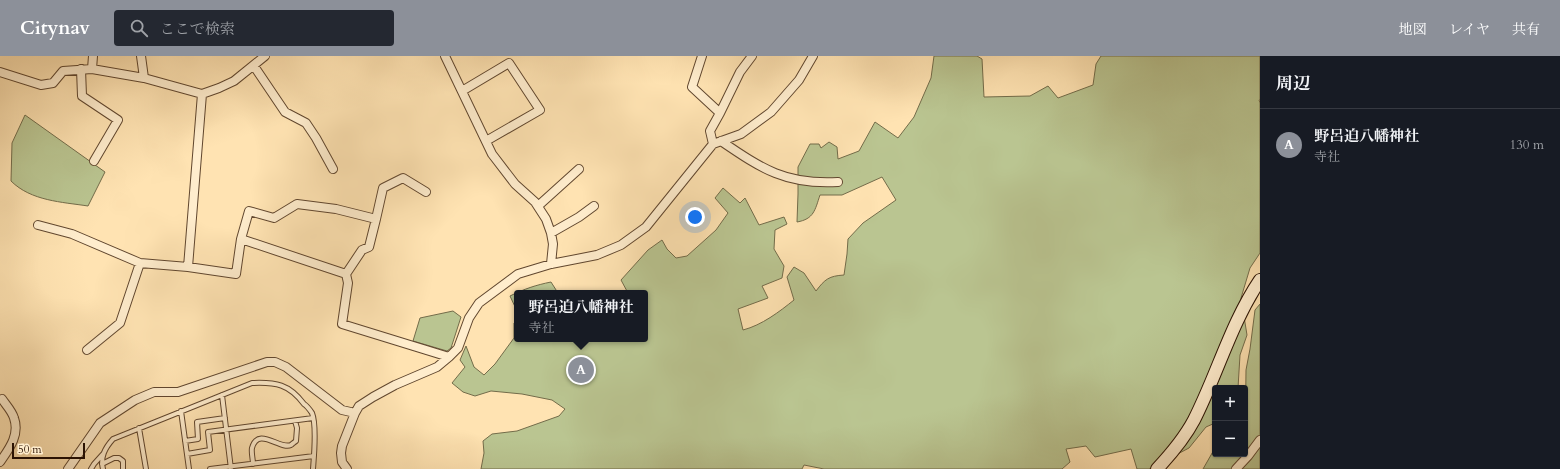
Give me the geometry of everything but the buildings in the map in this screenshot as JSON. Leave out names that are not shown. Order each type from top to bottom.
[{"type":"main road","points":[[1157,469],[1180,443],[1193,422],[1232,332],[1260,280]]},
{"type":"street","points":[[92,69],[93,56]]},
{"type":"street","points":[[141,56],[144,78]]},
{"type":"street","points":[[0,72],[42,85],[53,83],[63,71],[92,69],[144,78],[202,94],[234,81],[265,56]]},
{"type":"street","points":[[445,56],[492,154],[516,184],[538,206],[546,219],[553,244],[551,264]]},
{"type":"street","points":[[702,56],[692,87],[720,113]]},
{"type":"street","points":[[752,56],[740,72],[710,131],[717,142],[773,173],[792,179],[818,183],[838,182]]},
{"type":"street","points":[[347,469],[342,462],[342,446],[359,406],[395,385],[437,367],[458,348],[468,318],[479,303],[518,274],[551,264],[597,255],[621,245],[642,231],[717,142],[741,134],[771,112],[799,80],[813,56]]},
{"type":"street","points":[[462,91],[509,63],[540,110],[486,141]]},
{"type":"street","points":[[254,66],[285,112],[306,123],[333,169]]},
{"type":"street","points":[[81,69],[82,96],[118,120],[94,161]]},
{"type":"street","points":[[188,267],[202,94]]},
{"type":"street","points":[[538,206],[579,169]]},
{"type":"street","points":[[426,192],[403,178],[383,188],[369,247],[362,250],[346,274],[348,283],[342,324],[449,357]]},
{"type":"street","points":[[38,225],[72,234],[140,263],[188,267],[236,274],[240,239],[249,211],[274,218],[297,204],[336,209],[376,219]]},
{"type":"street","points":[[551,233],[579,217],[594,206]]},
{"type":"street","points":[[240,239],[346,274]]},
{"type":"street","points":[[87,350],[120,323],[140,263]]},
{"type":"street","points":[[68,469],[100,423],[136,400],[154,392],[178,392],[267,362],[275,362],[286,367],[342,410],[355,413]]},
{"type":"street","points":[[0,462],[13,442],[15,430],[14,418],[2,399]]},
{"type":"street","points":[[1236,469],[1260,440]]},
{"type":"lane","points":[[103,469],[103,454],[112,439],[252,383],[268,382],[280,384],[294,392],[312,414],[314,428],[313,469]]},
{"type":"lane","points":[[222,395],[231,468]]},
{"type":"lane","points":[[181,411],[189,469]]},
{"type":"lane","points":[[185,440],[198,439],[196,422],[225,418]]},
{"type":"lane","points":[[187,454],[210,450],[208,432],[313,418]]},
{"type":"lane","points":[[253,464],[252,448],[256,440],[267,438],[284,446],[292,445],[296,440],[297,428],[295,421]]},
{"type":"lane","points":[[139,428],[146,469]]},
{"type":"lane","points":[[91,469],[103,454]]},
{"type":"lane","points":[[212,469],[231,468],[314,456]]},
{"type":"lane","points":[[102,464],[114,458],[119,458],[123,461],[123,469]]},
{"type":"green space","points":[[934,56],[977,56],[982,59],[984,97],[1030,96],[1048,86],[1058,98],[1093,85],[1096,64],[1101,56],[1260,56],[1260,253],[1250,268],[1241,298],[1247,335],[1240,355],[1238,385],[1212,385],[1212,424],[1206,427],[1189,448],[1149,469],[1137,469],[1131,449],[1095,457],[1086,446],[1066,449],[1070,462],[1062,469],[824,469],[804,465],[802,469],[481,469],[484,453],[483,441],[492,434],[517,431],[559,416],[565,409],[552,400],[522,394],[491,391],[475,396],[463,392],[452,383],[465,367],[460,360],[466,346],[474,367],[484,375],[495,364],[514,338],[514,342],[648,342],[648,290],[626,290],[621,280],[648,250],[662,240],[667,249],[676,258],[687,256],[716,230],[728,213],[715,198],[723,188],[740,203],[745,198],[759,225],[784,217],[787,224],[775,230],[774,249],[784,266],[782,278],[762,286],[768,298],[738,309],[743,330],[764,321],[794,300],[787,277],[794,267],[804,273],[816,291],[828,279],[835,276],[844,275],[848,239],[863,223],[896,200],[882,177],[842,195],[820,195],[813,213],[807,219],[797,222],[798,167],[810,144],[819,144],[821,148],[829,142],[837,147],[838,159],[859,151],[875,122],[898,138],[914,117],[931,78]]},
{"type":"green space","points":[[25,115],[105,172],[88,206],[57,202],[37,197],[19,188],[11,181],[12,143]]},
{"type":"green space","points":[[551,282],[556,290],[523,290],[530,288]]},
{"type":"green space","points":[[514,294],[514,305],[510,296]]},
{"type":"green space","points":[[1260,304],[1260,469],[1203,469],[1212,453],[1212,457],[1248,457],[1248,385],[1246,385],[1246,370],[1255,310]]},
{"type":"green space","points":[[453,311],[461,317],[451,348],[447,351],[413,341],[420,318]]},
{"type":"place","name":"野呂迫八幡神社","points":[[581,370]]}]
